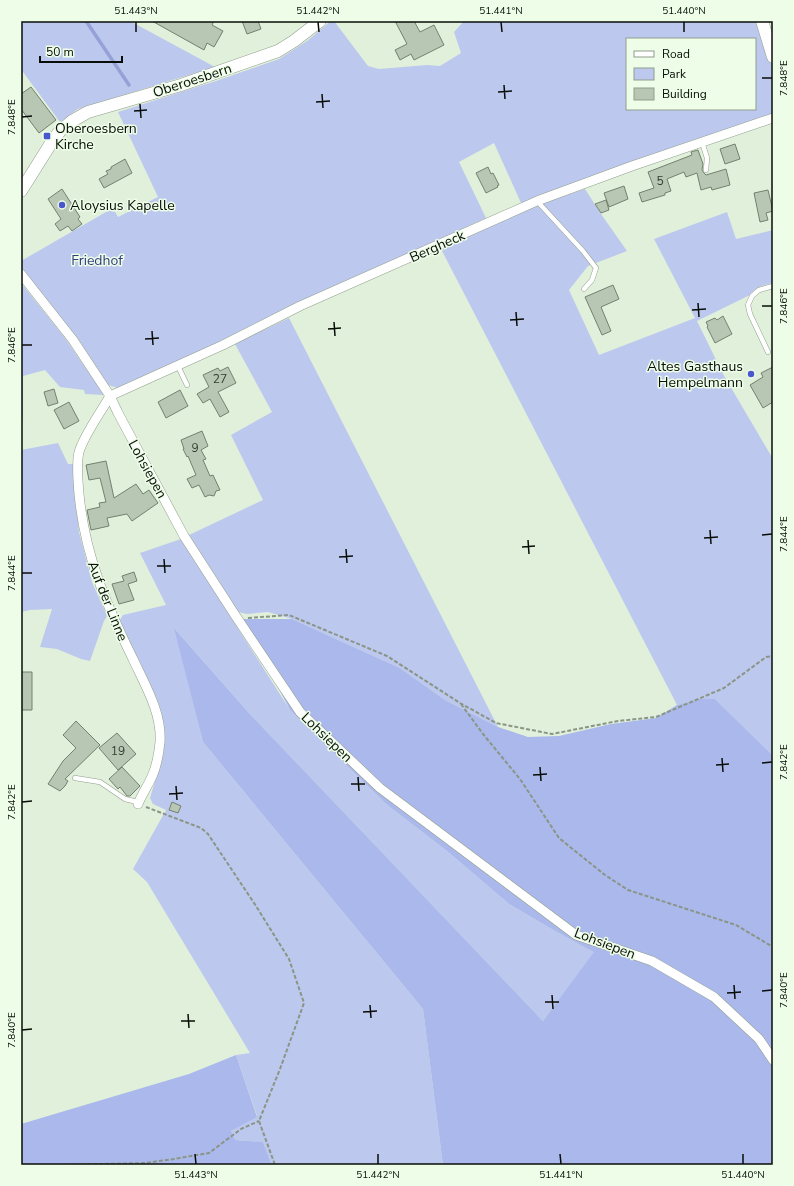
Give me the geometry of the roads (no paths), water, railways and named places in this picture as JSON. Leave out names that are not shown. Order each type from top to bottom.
[{"type":"street","name":"Oberoesbern","points":[[21,191],[53,140],[60,131],[72,121],[88,112],[181,85],[278,51],[286,47],[320,21]]},
{"type":"street","points":[[762,21],[773,57]]},
{"type":"street","name":"Bergheck","points":[[110,396],[223,345],[300,306],[536,201],[632,166],[773,118]]},
{"type":"street","name":"Lohsiepen","points":[[21,274],[73,340],[110,396],[184,536],[235,616],[300,712],[380,788],[576,935],[652,961],[714,997],[759,1039],[773,1060]]},
{"type":"street","name":"Auf der Linne","points":[[110,396],[88,432],[80,451],[77,466],[78,486],[84,531],[100,587],[111,615],[145,685],[157,714],[160,742],[157,758],[153,774],[138,803]]},
{"type":"lane","points":[[702,142],[707,158],[706,170]]},
{"type":"lane","points":[[536,201],[583,251],[596,268],[592,280],[584,289]]},
{"type":"lane","points":[[768,352],[750,314],[748,305],[752,296],[759,290],[773,286]]},
{"type":"lane","points":[[178,366],[187,384]]},
{"type":"lane","points":[[74,778],[100,782],[125,799],[138,803]]},
{"type":"waterway","points":[[86,21],[129,85]]},
{"type":"place","name":"Oberoesbern Kirche","points":[[47,136]]},
{"type":"place","name":"Aloysius Kapelle","points":[[62,205]]},
{"type":"place","name":"Altes Gasthaus Hempelmann","points":[[751,374]]},
{"type":"park label","name":"Friedhof","points":[[97,260]]}]
